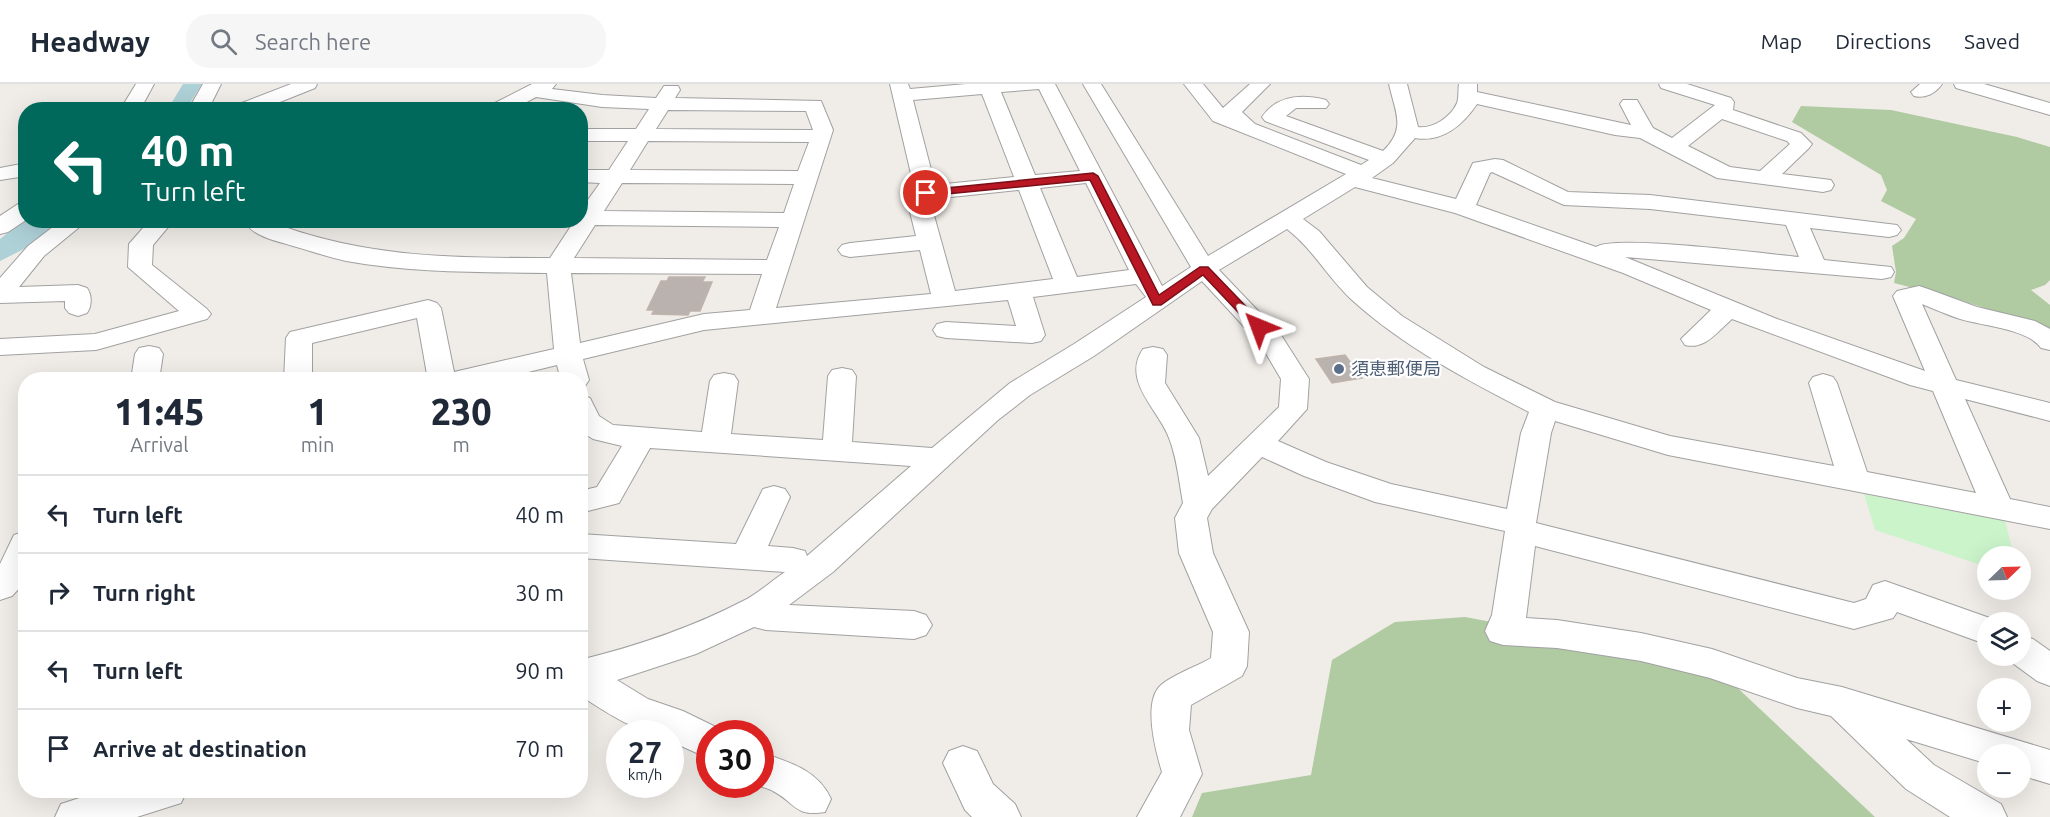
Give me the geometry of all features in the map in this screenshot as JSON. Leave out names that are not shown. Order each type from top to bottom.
[{"type":"street","points":[[135,102],[145,84]]},
{"type":"street","points":[[203,102],[213,84]]},
{"type":"street","points":[[262,102],[308,84]]},
{"type":"street","points":[[588,213],[615,176],[674,84]]},
{"type":"street","points":[[749,102],[760,84]]},
{"type":"street","points":[[926,193],[900,89],[1035,84]]},
{"type":"street","points":[[1046,84],[1157,302]]},
{"type":"street","points":[[1092,84],[1204,269],[1272,341],[1295,379],[1293,409],[1199,503],[1191,518],[1196,553],[1231,632],[1229,666],[1173,697],[1170,730],[1182,774],[1158,817]]},
{"type":"street","points":[[1193,84],[1220,117],[1249,129],[1632,268],[1728,309],[1909,375],[2050,412]]},
{"type":"street","points":[[1249,129],[1230,112],[1261,84]]},
{"type":"street","points":[[696,735],[669,722],[636,711],[597,687],[588,673],[631,662],[683,644],[758,610],[820,563],[988,414],[1020,389],[1157,302],[1204,269],[1368,171],[1407,138],[1408,121],[1398,84]]},
{"type":"street","points":[[1668,84],[1724,102],[1725,108],[1672,147]]},
{"type":"street","points":[[1963,84],[2050,109]]},
{"type":"street","points":[[989,86],[1068,285]]},
{"type":"street","points":[[512,102],[540,88],[561,97],[662,103],[749,102],[813,105],[823,130],[760,318]]},
{"type":"street","points":[[1408,131],[1424,134],[1447,128],[1467,104],[1469,90],[1615,129],[1645,132],[1725,173],[1823,185]]},
{"type":"street","points":[[1319,104],[1292,102],[1272,117],[1368,171]]},
{"type":"street","points":[[1630,104],[1645,132]]},
{"type":"street","points":[[1720,112],[1794,137],[1802,144],[1765,178]]},
{"type":"street","points":[[588,135],[821,136]]},
{"type":"street","points":[[1463,208],[1481,168],[1495,165],[1564,198],[1650,202],[1889,230]]},
{"type":"street","points":[[0,174],[18,171]]},
{"type":"street","points":[[588,176],[806,178]]},
{"type":"street","points":[[945,300],[918,200],[926,193],[1093,176]]},
{"type":"street","points":[[0,227],[18,215]]},
{"type":"street","points":[[588,218],[793,220]]},
{"type":"street","points":[[1288,218],[1311,236],[1358,292],[1393,322],[1474,373],[1545,408],[1668,445],[2050,518]]},
{"type":"street","points":[[1795,219],[1815,266]]},
{"type":"street","points":[[0,295],[36,251],[66,228]]},
{"type":"street","points":[[0,346],[96,342],[198,314],[140,267],[141,244],[156,228]]},
{"type":"street","points":[[266,228],[334,250],[381,260],[465,265],[777,267]]},
{"type":"street","points":[[573,372],[568,353],[558,265],[578,228]]},
{"type":"street","points":[[850,250],[930,242]]},
{"type":"street","points":[[1579,250],[1641,250],[1882,272]]},
{"type":"street","points":[[491,372],[704,322],[945,300],[1144,276]]},
{"type":"street","points":[[946,330],[1032,334],[1018,291]]},
{"type":"street","points":[[0,295],[78,293],[78,308]]},
{"type":"street","points":[[1998,508],[1906,296],[1919,294],[1968,313],[2026,327],[2048,338],[2050,342]]},
{"type":"street","points":[[293,372],[299,338],[428,308],[440,372]]},
{"type":"street","points":[[1694,339],[1728,309]]},
{"type":"street","points":[[1153,356],[1151,382],[1184,438],[1199,503]]},
{"type":"street","points":[[837,450],[842,376]]},
{"type":"street","points":[[715,443],[724,381]]},
{"type":"street","points":[[1823,383],[1854,481]]},
{"type":"street","points":[[1545,408],[1536,434],[1510,615],[1503,631],[1557,634],[1641,647],[1712,664],[1797,693],[1977,744]]},
{"type":"street","points":[[588,421],[592,426],[608,434],[641,438],[939,458]]},
{"type":"street","points":[[588,516],[594,498],[641,438]]},
{"type":"street","points":[[1258,444],[1315,469],[1386,495],[1521,527],[1854,616],[1881,609],[1885,594],[1977,627]]},
{"type":"street","points":[[747,557],[774,497]]},
{"type":"street","points":[[588,547],[793,560]]},
{"type":"street","points":[[0,587],[13,573],[18,561]]},
{"type":"street","points":[[758,610],[766,617],[914,625]]},
{"type":"street","points":[[2031,658],[2050,671]]},
{"type":"street","points":[[1842,704],[1920,777],[1986,817]]},
{"type":"street","points":[[2031,761],[2050,767]]},
{"type":"street","points":[[963,763],[979,797],[1000,817]]},
{"type":"street","points":[[774,774],[788,779],[811,799]]},
{"type":"street","points":[[76,817],[140,798]]},
{"type":"green space","points":[[1801,106],[1891,110],[2017,137],[2050,147],[2050,280],[2045,285],[2031,290],[2050,305],[2050,329],[1960,300],[1894,283],[1896,272],[1892,246],[1904,238],[1916,219],[1881,201],[1887,190],[1881,175],[1792,122]]},
{"type":"green space","points":[[1864,494],[2005,521],[2011,546],[1977,546],[1977,564],[1875,530]]},
{"type":"green space","points":[[1465,617],[1712,664],[1875,817],[1192,817],[1202,793],[1311,775],[1332,660],[1395,622]]},
{"type":"water","points":[[183,84],[202,84],[190,102],[172,102]]},
{"type":"water","points":[[18,225],[18,228],[52,228],[22,250],[0,261],[0,239]]},
{"type":"building","points":[[669,277],[705,277],[702,282],[712,282],[700,311],[690,311],[688,315],[652,314],[654,310],[647,310],[661,281],[667,281]]},
{"type":"building","name":"須恵郵便局","points":[[1345,355],[1362,378],[1332,383],[1316,359]]},
{"type":"place","name":"須恵郵便局","points":[[1339,369]]},
{"type":"route","points":[[926,193],[1093,176],[1157,302],[1204,269],[1259,327]]}]
